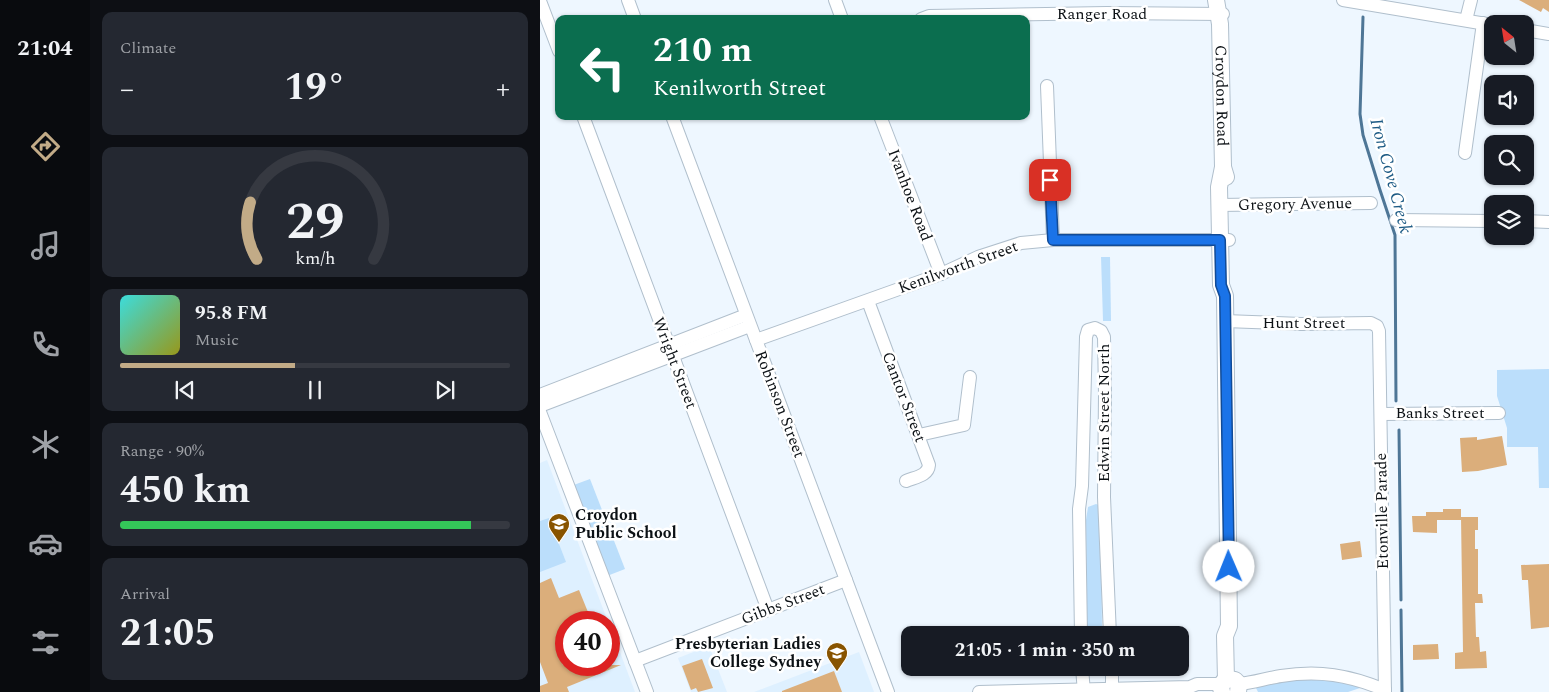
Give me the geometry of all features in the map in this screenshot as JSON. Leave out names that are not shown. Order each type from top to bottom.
[{"type":"street","points":[[628,0],[634,15]]},
{"type":"street","points":[[835,0],[841,15]]},
{"type":"street","points":[[1107,0],[1108,14]]},
{"type":"street","points":[[1343,0],[1484,23]]},
{"type":"street","points":[[1466,20],[1471,0]]},
{"type":"street","points":[[540,1],[555,41]]},
{"type":"street","name":"Ranger Road","points":[[1018,15],[1221,10]]},
{"type":"street","name":"Croydon Road","points":[[1221,10],[1223,167],[1219,187],[1224,206],[1221,285],[1225,296],[1229,626],[1225,636],[1229,686]]},
{"type":"street","points":[[1534,32],[1549,34]]},
{"type":"street","points":[[1465,153],[1484,46]]},
{"type":"street","points":[[1047,86],[1053,240]]},
{"type":"street","name":"Wright Street","points":[[584,120],[768,610]]},
{"type":"street","name":"Robinson Street","points":[[673,120],[888,692]]},
{"type":"street","name":"Ivanhoe Road","points":[[882,120],[941,274]]},
{"type":"street","name":"Gregory Avenue","points":[[1224,206],[1371,203]]},
{"type":"street","points":[[1396,220],[1484,221]]},
{"type":"street","points":[[1534,221],[1549,222]]},
{"type":"street","name":"Kenilworth Street","points":[[756,340],[941,274],[978,256],[1021,243],[1053,240],[1224,240]]},
{"type":"street","name":"Cantor Street","points":[[868,301],[930,465],[929,470],[924,474],[906,481]]},
{"type":"street","points":[[540,406],[748,320]]},
{"type":"street","name":"Hunt Street","points":[[1225,321],[1301,324],[1371,323],[1377,326],[1379,331]]},
{"type":"street","name":"Edwin Street North","points":[[1081,626],[1079,509],[1082,486],[1086,337],[1088,330],[1095,328],[1101,330],[1104,337],[1106,394],[1104,497],[1110,626]]},
{"type":"street","name":"Etonville Parade","points":[[1379,331],[1385,691]]},
{"type":"street","points":[[540,394],[671,351]]},
{"type":"street","points":[[918,435],[964,425],[970,377]]},
{"type":"street","points":[[540,412],[647,692]]},
{"type":"street","name":"Banks Street","points":[[1380,414],[1499,413]]},
{"type":"street","name":"Gibbs Street","points":[[635,661],[846,580]]},
{"type":"street","points":[[980,692],[1084,691],[1190,687],[1197,684],[1229,686],[1299,673],[1327,673],[1362,680],[1385,691]]},
{"type":"street","points":[[1083,676],[1084,691]]},
{"type":"street","points":[[1112,676],[1112,689]]},
{"type":"street","points":[[1366,692],[1385,691]]},
{"type":"shaded area","points":[[1101,257],[1110,257],[1111,321],[1103,321]]},
{"type":"shaded area","points":[[1549,369],[1549,488],[1539,488],[1538,447],[1507,447],[1507,428],[1497,396],[1497,370]]},
{"type":"shaded area","name":"Croydon Public School","points":[[547,460],[604,611],[555,611],[555,676],[620,676],[620,652],[635,692],[540,692],[540,463]]},
{"type":"shaded area","points":[[590,479],[625,569],[607,576],[571,486]]},
{"type":"shaded area","points":[[1096,504],[1101,506],[1102,626],[1087,626],[1086,520],[1088,507]]},
{"type":"shaded area","points":[[549,518],[566,562],[540,572],[540,521]]},
{"type":"shaded area","name":"Presbyterian Ladies College Sydney","points":[[709,646],[727,692],[691,692],[678,658]]},
{"type":"shaded area","name":"Presbyterian Ladies College Sydney","points":[[859,652],[874,692],[754,692]]},
{"type":"shaded area","points":[[1326,676],[1360,684],[1360,688],[1348,692],[1258,692],[1256,688],[1259,685]]},
{"type":"building","points":[[1519,0],[1549,0],[1549,12],[1543,8],[1541,12]]},
{"type":"building","points":[[1502,436],[1507,465],[1462,472],[1460,438],[1477,437],[1477,440]]},
{"type":"building","points":[[1443,509],[1461,509],[1461,520],[1437,520],[1437,533],[1413,532],[1412,516],[1426,516],[1426,512],[1443,512]]},
{"type":"building","points":[[1461,517],[1478,517],[1478,530],[1475,530],[1475,549],[1478,549],[1478,594],[1482,594],[1483,603],[1475,603],[1476,637],[1479,637],[1480,652],[1486,651],[1487,668],[1455,669],[1455,653],[1463,652]]},
{"type":"building","points":[[1360,541],[1362,557],[1342,560],[1340,544]]},
{"type":"building","points":[[1549,564],[1549,627],[1531,629],[1528,580],[1522,580],[1521,565]]},
{"type":"building","points":[[551,578],[559,598],[579,590],[588,611],[555,611],[555,676],[594,676],[567,687],[569,692],[540,692],[540,686],[548,683],[540,662],[540,583]]},
{"type":"building","points":[[1438,644],[1439,659],[1413,660],[1413,645]]},
{"type":"building","points":[[702,659],[713,688],[698,692],[696,688],[691,690],[682,666]]},
{"type":"building","points":[[834,671],[842,692],[782,692],[782,691]]},
{"type":"waterway","name":"Iron Cove Creek","points":[[1363,17],[1360,114],[1363,135],[1395,235],[1396,401]]},
{"type":"waterway","name":"Iron Cove Creek","points":[[1399,430],[1401,600]]},
{"type":"waterway","name":"Iron Cove Creek","points":[[1401,610],[1402,692]]},
{"type":"place","name":"Croydon Public School","points":[[559,543]]},
{"type":"place","name":"Presbyterian Ladies College Sydney","points":[[837,672]]},
{"type":"route","points":[[1050,180],[1053,240],[1220,240],[1221,285],[1225,296],[1229,567]]}]
